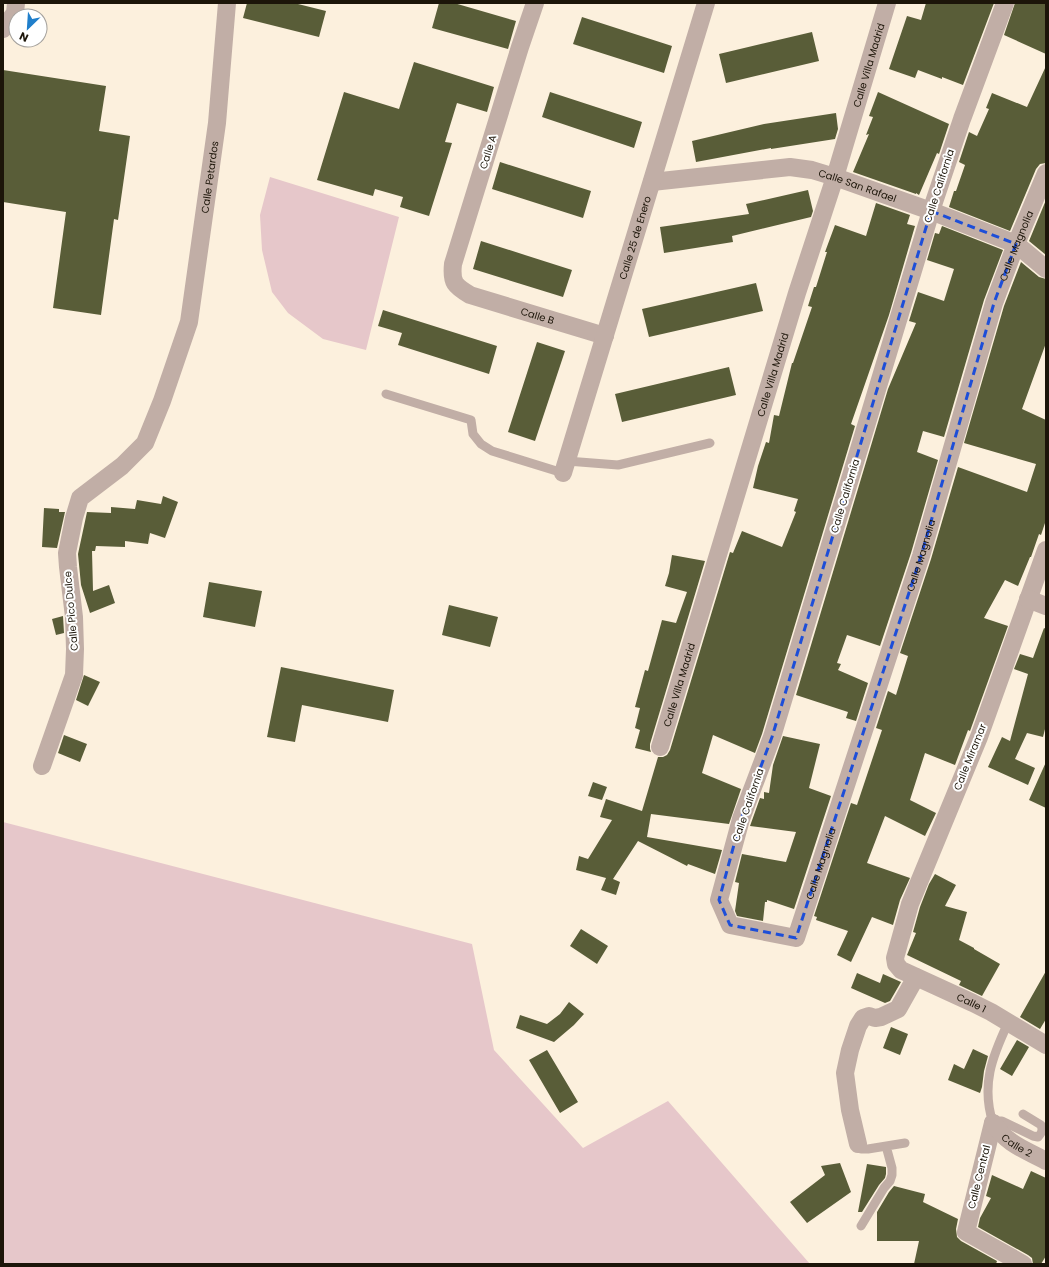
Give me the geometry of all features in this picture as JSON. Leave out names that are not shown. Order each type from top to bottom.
[{"type":"street","points":[[3,29],[15,13],[16,3]]},
{"type":"street","name":"Calle Petardos","points":[[97,485],[122,466],[145,443],[162,401],[189,322],[216,131],[228,3]]},
{"type":"street","name":"Calle A","points":[[470,294],[458,288],[452,276],[453,264],[535,3]]},
{"type":"street","name":"Calle 25 de Enero","points":[[565,467],[706,3]]},
{"type":"street","name":"Calle Villa Madrid","points":[[660,747],[797,293],[887,3]]},
{"type":"street","name":"Calle California","points":[[796,938],[730,926],[719,900],[742,819],[772,738],[931,211],[962,118],[1005,3]]},
{"type":"street","name":"Calle San Rafael","points":[[652,182],[790,166],[812,170],[931,211],[1016,244],[1046,269]]},
{"type":"street","name":"Calle Magnolia","points":[[796,938],[921,556],[994,303],[1016,244],[1046,173]]},
{"type":"street","name":"Calle B","points":[[470,294],[605,336]]},
{"type":"street","name":"Calle Pico Dulce","points":[[42,766],[74,675],[74,617],[67,553],[69,541],[80,498],[97,485]]},
{"type":"street","name":"Calle Miramar","points":[[896,964],[896,952],[910,904],[979,737],[1046,550]]},
{"type":"street","points":[[1028,599],[1046,606]]},
{"type":"street","name":"Calle 1","points":[[896,964],[902,970],[973,1003],[1046,1045]]},
{"type":"street","points":[[858,1144],[850,1110],[845,1073],[850,1050],[858,1026],[863,1018],[869,1016],[875,1018],[881,1017],[898,1009],[916,977]]},
{"type":"street","name":"Calle 2","points":[[992,1123],[1005,1139],[1018,1148],[1046,1161]]},
{"type":"street","name":"Calle Central","points":[[992,1123],[966,1232],[1023,1264]]},
{"type":"lane","points":[[386,394],[471,420],[473,434],[481,444],[492,451],[565,467],[618,465],[710,443]]},
{"type":"lane","points":[[1008,1023],[998,1044],[988,1076],[988,1103],[992,1123],[1002,1121],[1038,1137],[1041,1134],[1041,1125],[1023,1114]]},
{"type":"lane","points":[[858,1144],[861,1149],[905,1143]]},
{"type":"lane","points":[[861,1226],[884,1188],[890,1181],[892,1175],[892,1168],[886,1146]]},
{"type":"highlighted area","points":[[931,211],[1016,244],[994,303],[921,556],[796,938],[730,925],[719,900],[741,819],[772,737]]},
{"type":"shaded area","points":[[270,177],[399,217],[366,350],[323,339],[288,313],[272,292],[262,250],[260,215]]},
{"type":"shaded area","points":[[3,822],[472,944],[494,1050],[583,1148],[668,1101],[810,1264],[3,1264]]},
{"type":"building","points":[[247,3],[294,3],[326,11],[319,37],[243,18]]},
{"type":"building","points":[[439,3],[454,3],[516,21],[508,49],[432,28]]},
{"type":"building","points":[[926,3],[994,3],[963,85],[918,70],[915,78],[889,69],[907,16],[921,20]]},
{"type":"building","points":[[1015,3],[1046,3],[1046,54],[1004,35]]},
{"type":"building","points":[[582,17],[672,46],[664,73],[573,44]]},
{"type":"building","points":[[812,32],[819,61],[726,83],[719,54]]},
{"type":"building","points":[[414,62],[494,87],[487,112],[457,103],[445,142],[452,143],[429,216],[400,207],[403,197],[375,189],[373,196],[317,180],[344,92],[399,109]]},
{"type":"building","points":[[1046,66],[1046,163],[1040,164],[1036,169],[1010,231],[949,207],[965,165],[959,162],[969,132],[977,136],[989,109],[986,108],[992,93],[1027,107]]},
{"type":"building","points":[[3,70],[106,86],[99,131],[130,136],[118,220],[114,219],[101,315],[53,308],[66,212],[3,202]]},
{"type":"building","points":[[550,92],[642,122],[634,148],[542,117]]},
{"type":"building","points":[[878,92],[949,124],[939,154],[937,153],[919,195],[853,172],[869,134],[866,135],[873,117],[869,116]]},
{"type":"building","points":[[836,113],[838,129],[835,139],[771,148],[696,162],[692,141],[764,124]]},
{"type":"building","points":[[500,162],[591,191],[583,218],[492,189]]},
{"type":"building","points":[[808,190],[813,211],[811,217],[732,236],[733,242],[664,253],[660,227],[749,214],[746,204]]},
{"type":"building","points":[[1046,200],[1046,255],[1029,241]]},
{"type":"building","points":[[876,203],[910,215],[907,224],[915,226],[889,315],[851,424],[855,426],[755,753],[713,735],[702,773],[741,789],[729,824],[651,814],[647,837],[722,850],[715,874],[688,864],[687,866],[638,841],[613,879],[620,882],[616,895],[601,890],[606,878],[576,870],[579,856],[588,859],[612,820],[600,817],[606,799],[642,811],[658,757],[667,755],[670,750],[730,552],[733,553],[742,531],[782,547],[796,512],[794,511],[798,499],[753,488],[758,466],[766,442],[769,443],[774,415],[779,416],[792,363],[812,307],[808,306],[814,287],[816,287],[827,252],[825,252],[835,225],[866,236]]},
{"type":"building","points":[[942,226],[1003,250],[984,300],[944,437],[923,431],[917,452],[938,460],[911,553],[880,646],[847,635],[837,663],[841,664],[838,670],[868,683],[856,721],[846,718],[848,712],[796,695],[888,389],[916,323],[909,321],[918,292],[944,301],[954,269],[927,260],[935,233],[939,234]]},
{"type":"building","points":[[481,241],[572,270],[563,297],[473,269]]},
{"type":"building","points":[[1021,262],[1039,277],[1046,279],[1046,343],[1022,409],[1046,420],[1046,520],[1041,535],[1039,534],[1018,586],[1005,580],[984,618],[1008,626],[970,731],[968,730],[955,765],[925,753],[910,800],[936,813],[925,836],[885,816],[867,863],[910,878],[900,900],[893,925],[872,917],[851,962],[837,955],[848,931],[816,920],[817,917],[814,916],[851,803],[857,805],[882,730],[876,728],[888,691],[896,695],[908,656],[900,653],[931,559],[958,467],[1027,492],[1036,464],[964,443],[1004,306]]},
{"type":"building","points":[[756,283],[763,311],[649,337],[642,309]]},
{"type":"building","points":[[383,310],[497,346],[489,374],[398,345],[402,333],[378,326]]},
{"type":"building","points":[[537,342],[565,351],[535,441],[508,432]]},
{"type":"building","points":[[729,367],[736,395],[622,422],[615,394]]},
{"type":"building","points":[[163,496],[178,502],[165,538],[150,533],[148,544],[125,541],[125,547],[96,546],[95,551],[92,551],[93,591],[109,585],[115,603],[90,613],[81,585],[78,554],[87,512],[111,513],[111,507],[135,509],[137,500],[161,504]]},
{"type":"building","points":[[44,508],[59,509],[59,512],[65,512],[57,548],[42,547]]},
{"type":"building","points":[[672,555],[705,561],[650,744],[651,752],[635,748],[640,730],[635,728],[640,708],[635,707],[645,670],[648,671],[662,620],[676,623],[687,592],[665,586]]},
{"type":"building","points":[[209,582],[262,591],[255,627],[203,617]]},
{"type":"building","points":[[449,605],[498,617],[490,647],[442,635]]},
{"type":"building","points":[[63,616],[64,633],[56,635],[52,619]]},
{"type":"building","points":[[1044,628],[1046,629],[1046,725],[1043,737],[1027,733],[1015,759],[1035,768],[1028,785],[988,767],[1002,737],[1010,741],[1028,674],[1014,669],[1020,654],[1033,658]]},
{"type":"building","points":[[281,667],[394,690],[388,722],[302,705],[295,742],[267,737]]},
{"type":"building","points":[[84,675],[100,682],[88,706],[76,700]]},
{"type":"building","points":[[64,735],[87,744],[80,762],[58,753]]},
{"type":"building","points":[[783,736],[820,744],[809,788],[831,796],[794,909],[767,900],[767,902],[765,902],[763,921],[737,916],[735,911],[739,883],[735,882],[742,854],[786,862],[796,832],[750,826],[760,798],[764,799],[764,792],[769,793],[773,765]]},
{"type":"building","points":[[1046,762],[1046,808],[1029,800]]},
{"type":"building","points":[[593,782],[607,787],[602,800],[588,796]]},
{"type":"building","points":[[935,874],[956,885],[945,906],[967,912],[959,940],[1000,964],[982,996],[959,985],[961,981],[907,955],[916,933],[913,932],[920,907],[929,884]]},
{"type":"building","points":[[581,929],[608,946],[597,964],[570,946]]},
{"type":"building","points":[[1046,971],[1046,1019],[1040,1029],[1020,1017]]},
{"type":"building","points":[[857,973],[880,983],[883,974],[901,982],[890,1001],[885,1003],[851,988]]},
{"type":"building","points":[[569,1002],[584,1014],[574,1025],[554,1042],[516,1028],[520,1015],[547,1024],[560,1014]]},
{"type":"building","points":[[891,1027],[908,1034],[900,1055],[883,1048]]},
{"type":"building","points":[[1017,1040],[1029,1047],[1012,1076],[1000,1069]]},
{"type":"building","points":[[973,1049],[988,1056],[980,1093],[948,1080],[954,1064],[964,1069]]},
{"type":"building","points":[[547,1050],[578,1102],[560,1113],[529,1060]]},
{"type":"building","points":[[840,1163],[851,1192],[807,1223],[790,1202],[825,1175],[821,1166]]},
{"type":"building","points":[[867,1164],[886,1167],[886,1174],[885,1178],[862,1212],[858,1212]]},
{"type":"building","points":[[1031,1171],[1046,1178],[1046,1256],[1041,1264],[1033,1264],[1032,1258],[1028,1255],[978,1227],[980,1218],[991,1198],[986,1196],[992,1175],[1023,1189]]},
{"type":"building","points":[[894,1186],[925,1194],[923,1202],[958,1219],[956,1229],[957,1237],[961,1241],[997,1261],[996,1264],[914,1264],[919,1241],[877,1241],[877,1212]]}]
